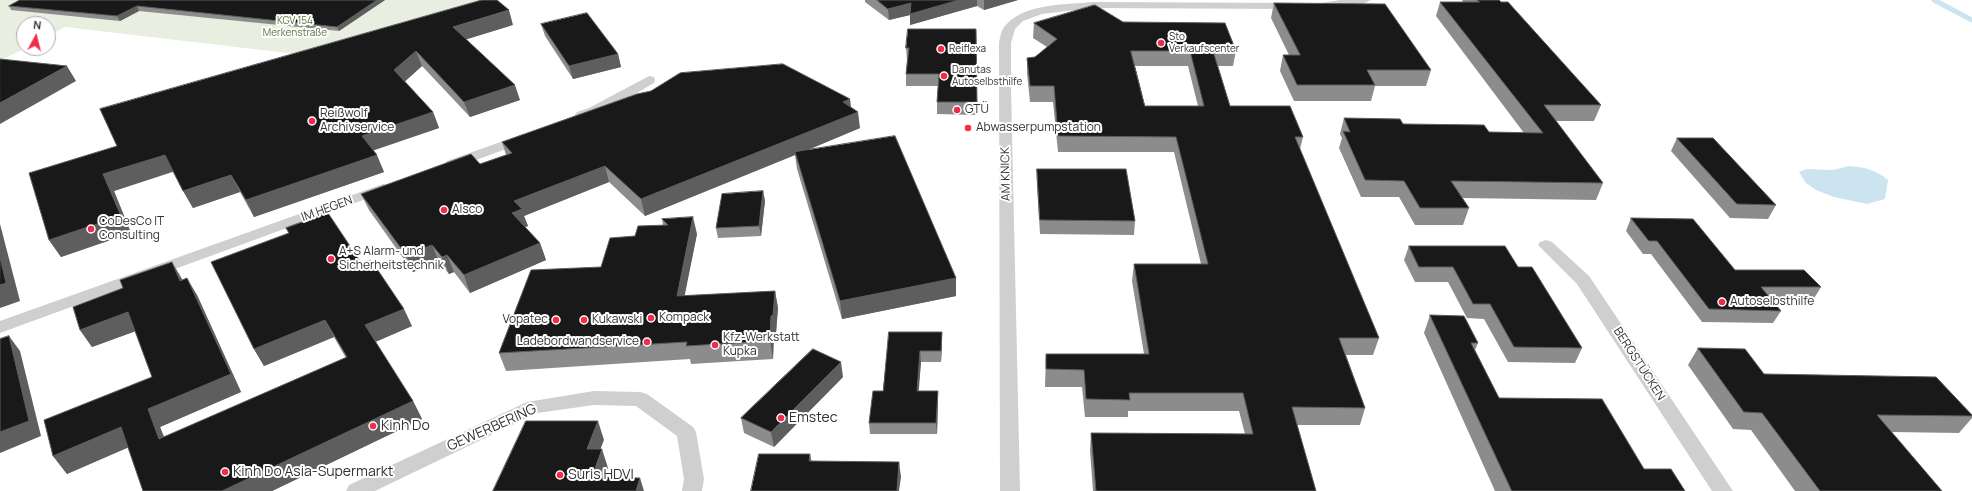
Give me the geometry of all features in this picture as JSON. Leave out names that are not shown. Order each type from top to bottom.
[{"type":"street","name":"AM KNICK","points":[[1010,491],[1005,66],[1005,43],[1008,28],[1019,19],[1040,11],[1092,5],[1324,6],[1365,0]]},
{"type":"street","points":[[566,122],[594,111],[649,80]]},
{"type":"street","points":[[440,168],[537,133]]},
{"type":"street","name":"IM HEGEN","points":[[0,327],[395,184]]},
{"type":"street","name":"BERGSTÜCKEN","points":[[1546,245],[1583,280],[1722,491]]},
{"type":"street","name":"GEWERBERING","points":[[356,491],[406,466],[534,407],[594,398],[640,399],[686,432],[694,479],[692,491]]},
{"type":"green space","name":"KGV 154 Merkenstraße","points":[[0,0],[483,0],[296,54],[65,27],[56,32],[56,16],[16,16],[16,53],[0,61]]},
{"type":"water","points":[[1849,166],[1870,170],[1888,180],[1885,199],[1867,204],[1834,197],[1816,190],[1806,183],[1799,172],[1807,169],[1833,170]]},
{"type":"building","points":[[20,0],[377,0],[337,27],[137,6],[117,16],[9,6]]},
{"type":"building","points":[[482,0],[497,0],[509,10],[453,27],[515,85],[464,102],[416,51],[394,70],[433,112],[362,136],[377,155],[246,200],[231,175],[183,191],[165,155],[103,174],[121,216],[49,240],[29,173],[117,146],[100,109]]},
{"type":"building","points":[[877,0],[959,0],[910,14],[911,3],[888,9]]},
{"type":"building","points":[[1477,0],[1499,0],[1501,2],[1508,2],[1601,105],[1544,105],[1603,183],[1451,181],[1469,208],[1420,208],[1404,181],[1365,180],[1343,131],[1350,132],[1344,118],[1400,119],[1403,124],[1484,125],[1489,132],[1543,133],[1440,2],[1479,2]]},
{"type":"building","points":[[1274,3],[1385,4],[1431,70],[1367,70],[1375,85],[1297,85],[1283,55],[1300,55]]},
{"type":"building","points":[[1095,5],[1123,22],[1225,23],[1236,51],[1213,51],[1230,106],[1290,106],[1303,137],[1295,137],[1379,338],[1339,338],[1365,408],[1292,407],[1316,491],[1096,491],[1091,433],[1253,434],[1243,393],[1129,393],[1130,400],[1086,399],[1084,370],[1046,369],[1046,354],[1149,354],[1134,264],[1208,264],[1176,137],[1058,136],[1054,86],[1030,86],[1027,58],[1035,57],[1057,39],[1034,23]],"holes":[[[1131,51],[1190,51],[1204,106],[1145,106]]]},
{"type":"building","points":[[587,13],[618,54],[569,66],[541,24]]},
{"type":"building","points":[[908,29],[976,29],[977,102],[937,102],[939,74],[906,74],[909,48],[906,48]]},
{"type":"building","points":[[0,59],[67,66],[0,103]]},
{"type":"building","points":[[783,64],[850,99],[843,102],[858,112],[641,199],[605,166],[514,201],[522,209],[512,213],[540,243],[464,275],[447,255],[442,257],[432,245],[406,255],[361,194],[471,154],[480,164],[512,153],[502,142],[637,94],[651,91],[680,73]]},
{"type":"building","points":[[895,136],[956,278],[840,301],[795,152]]},
{"type":"building","points":[[1677,138],[1713,138],[1776,205],[1737,204]]},
{"type":"building","points":[[1037,169],[1126,169],[1135,221],[1040,220]]},
{"type":"building","points":[[763,191],[759,226],[716,228],[722,194]]},
{"type":"building","points":[[328,213],[362,264],[371,260],[404,309],[365,325],[413,401],[222,491],[143,491],[121,427],[53,456],[44,420],[152,377],[128,312],[80,330],[73,307],[123,288],[120,280],[172,262],[180,281],[187,278],[231,374],[148,409],[159,439],[347,357],[325,320],[254,349],[211,262],[289,233],[286,228]]},
{"type":"building","points":[[693,217],[677,296],[775,291],[773,315],[771,316],[770,341],[686,346],[687,342],[499,353],[531,270],[601,267],[610,238],[635,236],[638,226],[668,225],[662,219]]},
{"type":"building","points":[[1631,218],[1693,219],[1735,270],[1804,270],[1821,287],[1761,287],[1781,311],[1709,309],[1657,241],[1649,241]]},
{"type":"building","points":[[1409,246],[1505,246],[1518,267],[1532,267],[1582,348],[1514,347],[1490,304],[1473,304],[1453,267],[1419,267]]},
{"type":"building","points":[[0,257],[6,283],[0,285]]},
{"type":"building","points":[[1430,315],[1464,316],[1478,343],[1471,343],[1499,398],[1602,399],[1644,469],[1671,469],[1685,491],[1512,491]]},
{"type":"building","points":[[889,332],[942,332],[941,351],[920,351],[917,391],[938,391],[936,423],[869,423],[873,391],[883,391]]},
{"type":"building","points":[[9,336],[29,421],[0,432],[0,339]]},
{"type":"building","points":[[1698,348],[1745,349],[1764,374],[1936,377],[1972,416],[1877,415],[1942,491],[1820,491],[1762,413],[1744,412]]},
{"type":"building","points":[[813,349],[841,362],[771,432],[741,418]]},
{"type":"building","points":[[526,421],[598,421],[587,449],[602,449],[592,477],[640,478],[636,491],[493,491]]},
{"type":"building","points":[[759,454],[810,454],[809,461],[899,462],[897,491],[751,491]]},
{"type":"waterway","points":[[1934,0],[1972,20]]},
{"type":"place","name":"Sto Verkaufscenter","points":[[1161,43]]},
{"type":"place","name":"Reiflexa","points":[[941,49]]},
{"type":"place","name":"Danutas Autoselbsthilfe","points":[[944,76]]},
{"type":"place","name":"GTÜ","points":[[957,110]]},
{"type":"place","name":"Reißwolf Archivservice","points":[[312,121]]},
{"type":"place","name":"Abwasserpumpstation","points":[[968,128]]},
{"type":"place","name":"Alsco","points":[[444,210]]},
{"type":"place","name":"CoDesCo IT Consulting","points":[[91,229]]},
{"type":"place","name":"A+S Alarm- und Sicherheitstechnik","points":[[331,259]]},
{"type":"place","name":"Autoselbsthilfe","points":[[1722,302]]},
{"type":"place","name":"Kompack","points":[[651,318]]},
{"type":"place","name":"Vopatec","points":[[556,320]]},
{"type":"place","name":"Kukawski","points":[[584,320]]},
{"type":"place","name":"Ladebordwandservice","points":[[647,342]]},
{"type":"place","name":"Kfz-Werkstatt Kupka","points":[[715,345]]},
{"type":"place","name":"Emstec","points":[[781,418]]},
{"type":"place","name":"Kinh Do","points":[[373,426]]},
{"type":"place","name":"Kinh Do Asia-Supermarkt","points":[[225,472]]},
{"type":"place","name":"Suris HDVI","points":[[560,475]]}]
